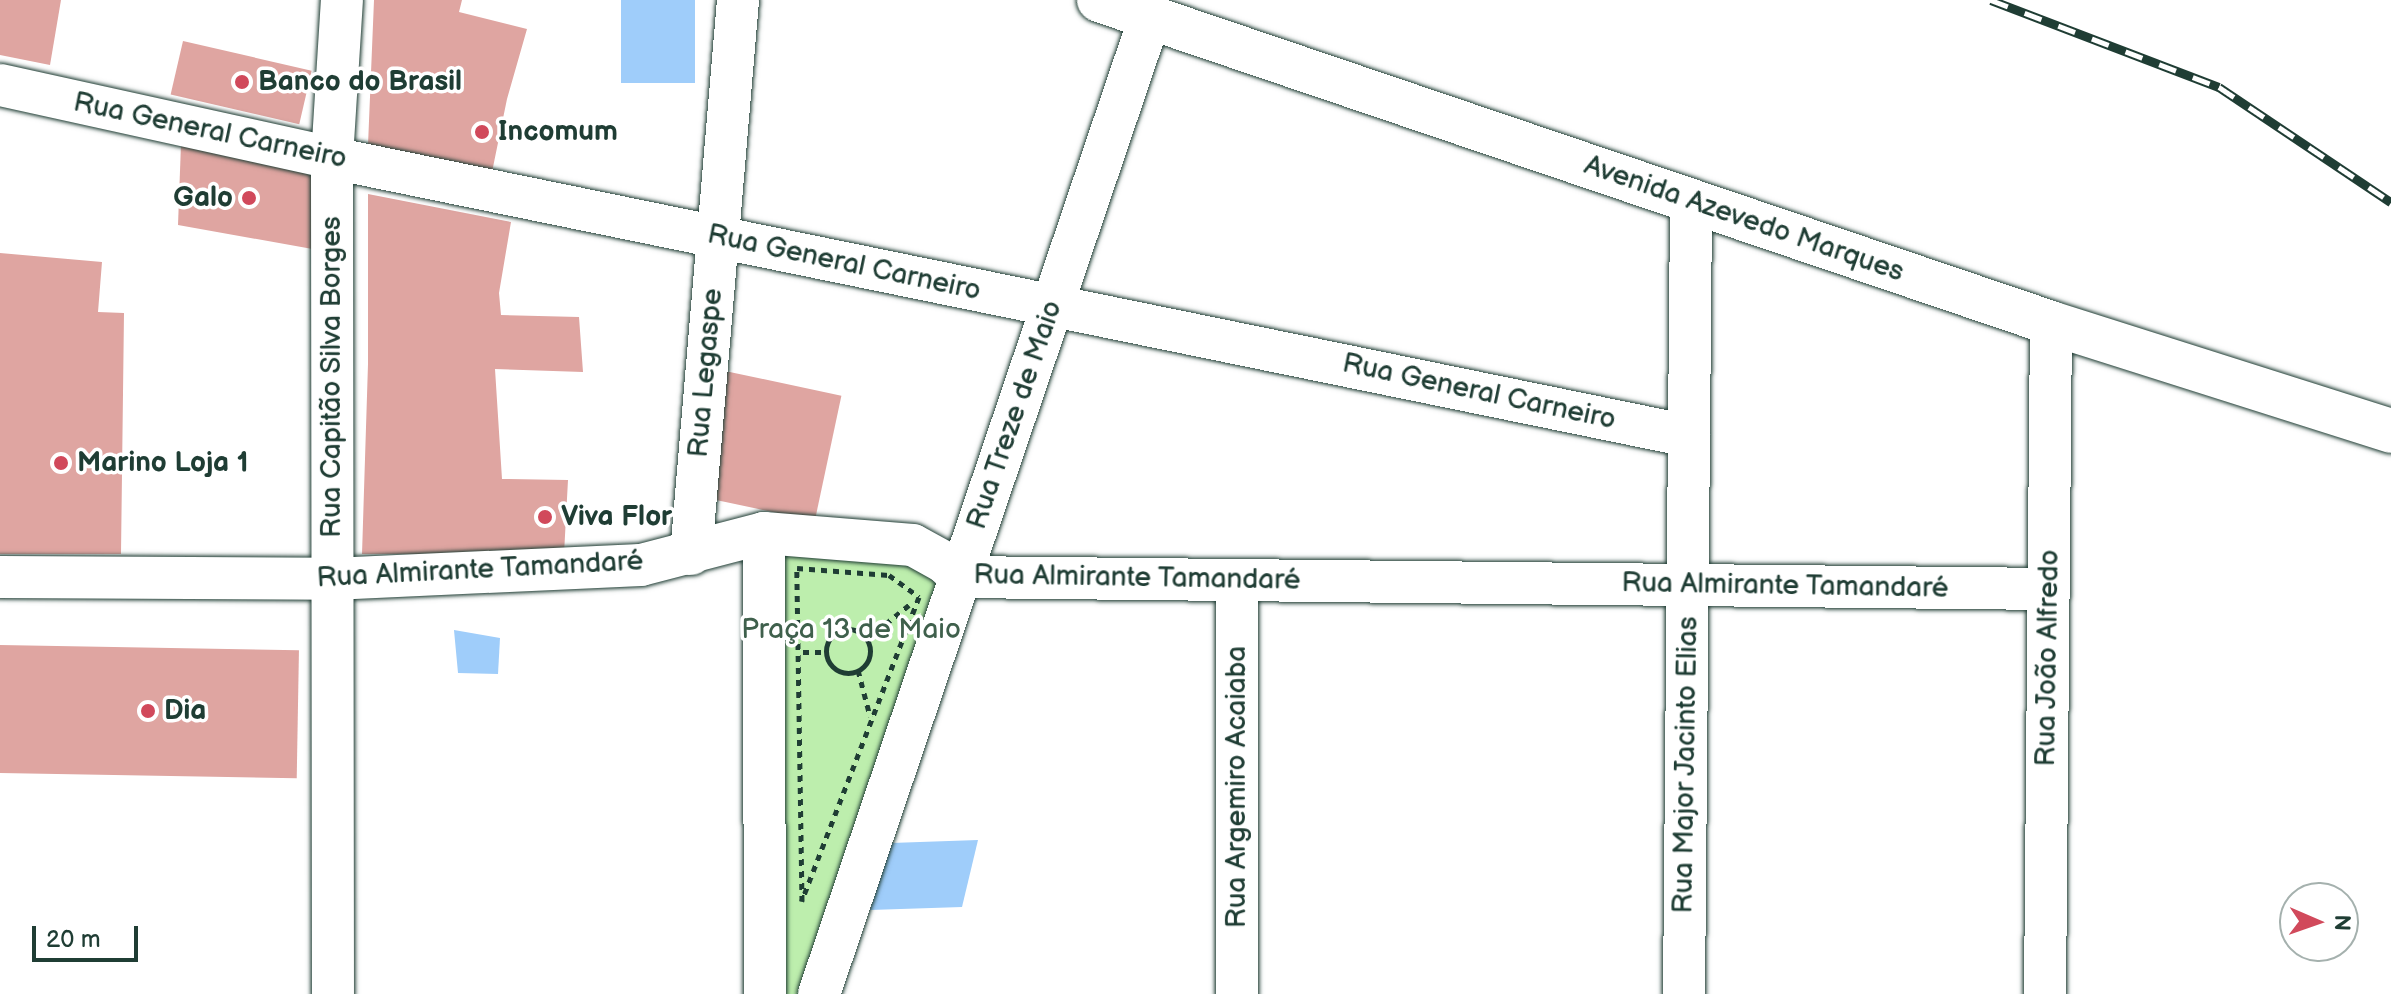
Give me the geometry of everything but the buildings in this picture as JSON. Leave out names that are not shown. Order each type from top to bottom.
[{"type":"street","name":"Rua Capitão Silva Borges","points":[[333,994],[332,158],[342,0]]},
{"type":"street","name":"Rua Legaspe","points":[[691,554],[738,0]]},
{"type":"street","name":"Avenida Azevedo Marques","points":[[1099,0],[2051,323],[2391,431]]},
{"type":"street","name":"Rua Treze de Maio","points":[[819,994],[1150,17]]},
{"type":"street","name":"Rua General Carneiro","points":[[0,85],[332,158],[1689,436]]},
{"type":"street","name":"Rua Major Jacinto Elias","points":[[1684,994],[1691,201]]},
{"type":"street","name":"Rua João Alfredo","points":[[2045,994],[2051,323]]},
{"type":"street","name":"Rua Almirante Tamandaré","points":[[0,577],[332,579],[641,565],[764,533],[913,545],[945,563],[960,577],[2049,589]]},
{"type":"street","points":[[764,533],[765,994]]},
{"type":"street","name":"Rua Argemiro Acaiaba","points":[[1237,580],[1237,994]]},
{"type":"path","points":[[797,568],[889,575],[919,597],[802,901],[797,568]]},
{"type":"path","points":[[867,639],[919,597]]},
{"type":"path","points":[[842,630],[855,630],[867,639],[870,653],[858,670],[851,673],[837,670],[827,652],[830,639],[842,630]]},
{"type":"path","points":[[798,652],[827,652]]},
{"type":"path","points":[[858,670],[872,720]]},
{"type":"green space","name":"Praça 13 de Maio","points":[[764,533],[945,563],[819,994],[765,994]]},
{"type":"water","points":[[621,0],[695,0],[695,83],[621,83]]},
{"type":"water","points":[[454,630],[500,638],[498,674],[458,673]]},
{"type":"water","points":[[978,840],[962,907],[870,910],[891,843]]},
{"type":"railway","points":[[1991,0],[2219,87],[2391,202]]},
{"type":"place","name":"Banco do Brasil","points":[[242,82]]},
{"type":"place","name":"Incomum","points":[[482,132]]},
{"type":"place","name":"Galo","points":[[249,198]]},
{"type":"place","name":"Marino Loja 1","points":[[61,463]]},
{"type":"place","name":"Viva Flor","points":[[545,517]]},
{"type":"place","name":"Dia","points":[[148,711]]}]
